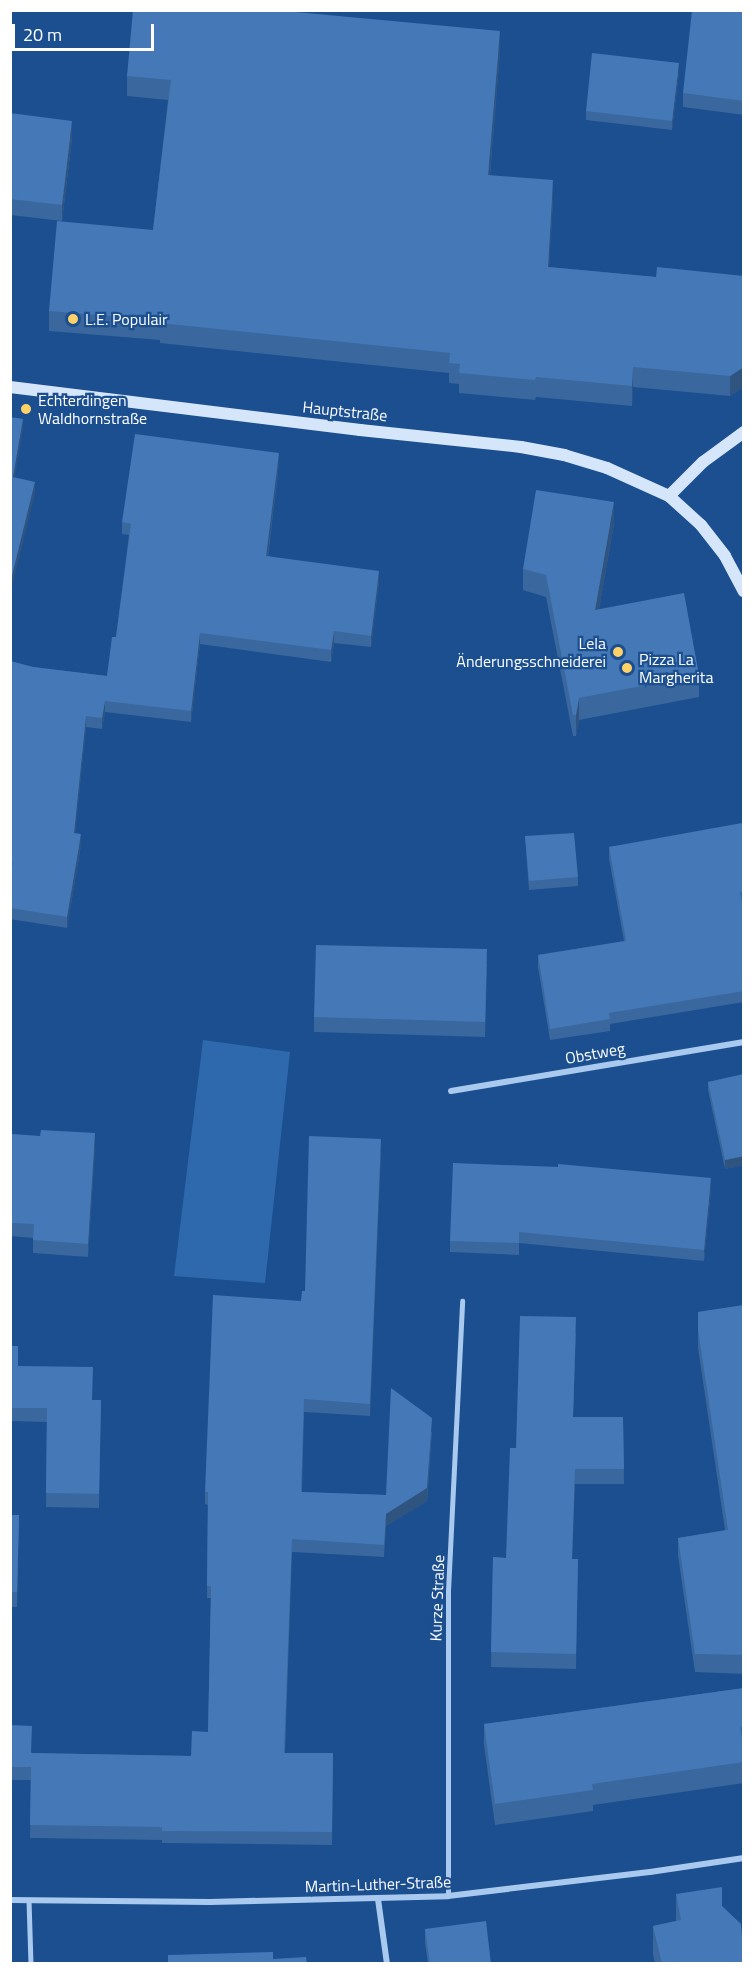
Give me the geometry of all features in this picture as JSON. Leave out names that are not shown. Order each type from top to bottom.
[{"type":"main road","name":"Hauptstraße","points":[[10,387],[348,429],[521,447],[564,455],[607,468],[669,496]]},
{"type":"main road","points":[[744,432],[703,462],[669,496],[713,540],[725,556],[744,591]]},
{"type":"street","name":"Obstweg","points":[[451,1091],[744,1042]]},
{"type":"street","name":"Martin-Luther-Straße","points":[[10,1900],[210,1902],[448,1896],[650,1872],[744,1858]]},
{"type":"street","points":[[378,1899],[387,1964]]},
{"type":"lane","name":"Kurze Straße","points":[[448,1896],[448,1591],[462,1301]]},
{"type":"lane","points":[[29,1900],[31,1964]]},
{"type":"shaded area","points":[[203,1040],[290,1052],[265,1283],[174,1276]]},
{"type":"building","points":[[133,10],[274,10],[500,31],[488,175],[553,180],[548,267],[656,277],[657,267],[744,276],[744,367],[730,376],[633,367],[632,386],[536,377],[535,380],[459,373],[460,364],[449,363],[450,353],[160,323],[160,320],[49,311],[57,221],[153,230],[171,80],[127,76]]},
{"type":"building","points":[[692,10],[744,10],[744,101],[683,93]]},
{"type":"building","points":[[592,53],[679,63],[672,121],[586,111]]},
{"type":"building","points":[[10,113],[72,121],[62,205],[10,199]]},
{"type":"building","points":[[10,417],[23,419],[13,477],[35,482],[10,584]]},
{"type":"building","points":[[135,434],[279,453],[266,556],[379,571],[371,636],[334,631],[331,650],[200,633],[191,711],[105,701],[102,718],[86,716],[74,833],[81,834],[67,917],[10,908],[10,877],[13,862],[10,861],[10,661],[33,667],[107,676],[112,637],[116,637],[131,524],[122,522]]},
{"type":"building","points":[[536,490],[614,502],[595,610],[684,593],[699,675],[579,698],[576,715],[573,715],[546,575],[523,569]]},
{"type":"building","points":[[742,823],[744,829],[744,892],[740,892],[744,914],[744,991],[609,1013],[610,1019],[550,1029],[538,955],[626,941],[609,847]]},
{"type":"building","points":[[574,833],[578,877],[529,881],[525,836]]},
{"type":"building","points":[[316,945],[487,949],[485,1022],[314,1017]]},
{"type":"building","points":[[744,1074],[744,1156],[725,1160],[708,1082]]},
{"type":"building","points":[[41,1130],[95,1133],[88,1244],[33,1240],[34,1224],[10,1223],[12,1134],[40,1136]]},
{"type":"building","points":[[309,1136],[381,1139],[370,1404],[304,1399],[301,1492],[386,1495],[391,1388],[432,1418],[427,1488],[386,1514],[384,1545],[292,1539],[284,1753],[333,1753],[332,1832],[162,1831],[162,1827],[30,1825],[31,1767],[10,1767],[10,1725],[32,1726],[31,1753],[191,1756],[192,1731],[208,1732],[211,1586],[207,1586],[208,1492],[205,1492],[213,1295],[301,1301],[302,1291],[305,1291]]},
{"type":"building","points":[[453,1163],[558,1167],[558,1164],[711,1178],[704,1250],[519,1232],[519,1243],[450,1241]]},
{"type":"building","points":[[744,1305],[744,1655],[695,1654],[678,1538],[728,1530],[698,1329],[698,1312]]},
{"type":"building","points":[[520,1316],[576,1317],[573,1417],[623,1417],[624,1469],[575,1469],[572,1559],[578,1559],[576,1654],[491,1652],[493,1557],[506,1558],[510,1448],[516,1448]]},
{"type":"building","points":[[10,1346],[18,1346],[18,1366],[93,1367],[92,1400],[101,1400],[99,1494],[46,1493],[47,1408],[10,1408]]},
{"type":"building","points":[[10,1515],[19,1515],[17,1592],[10,1592]]},
{"type":"building","points":[[744,1688],[744,1726],[740,1727],[744,1762],[592,1784],[593,1790],[495,1804],[484,1724]]},
{"type":"building","points":[[722,1887],[722,1906],[741,1924],[744,1964],[662,1964],[653,1926],[681,1920],[676,1894]]},
{"type":"building","points":[[486,1921],[491,1964],[430,1964],[425,1929]]},
{"type":"building","points":[[273,1952],[273,1959],[306,1957],[307,1964],[168,1964],[168,1955]]},
{"type":"place","name":"L.E. Populair","points":[[73,319]]},
{"type":"place","name":"Echterdingen Waldhornstraße","points":[[26,409]]},
{"type":"place","name":"Lela Änderungsschneiderei","points":[[618,652]]},
{"type":"place","name":"Pizza La Margherita","points":[[627,668]]}]
